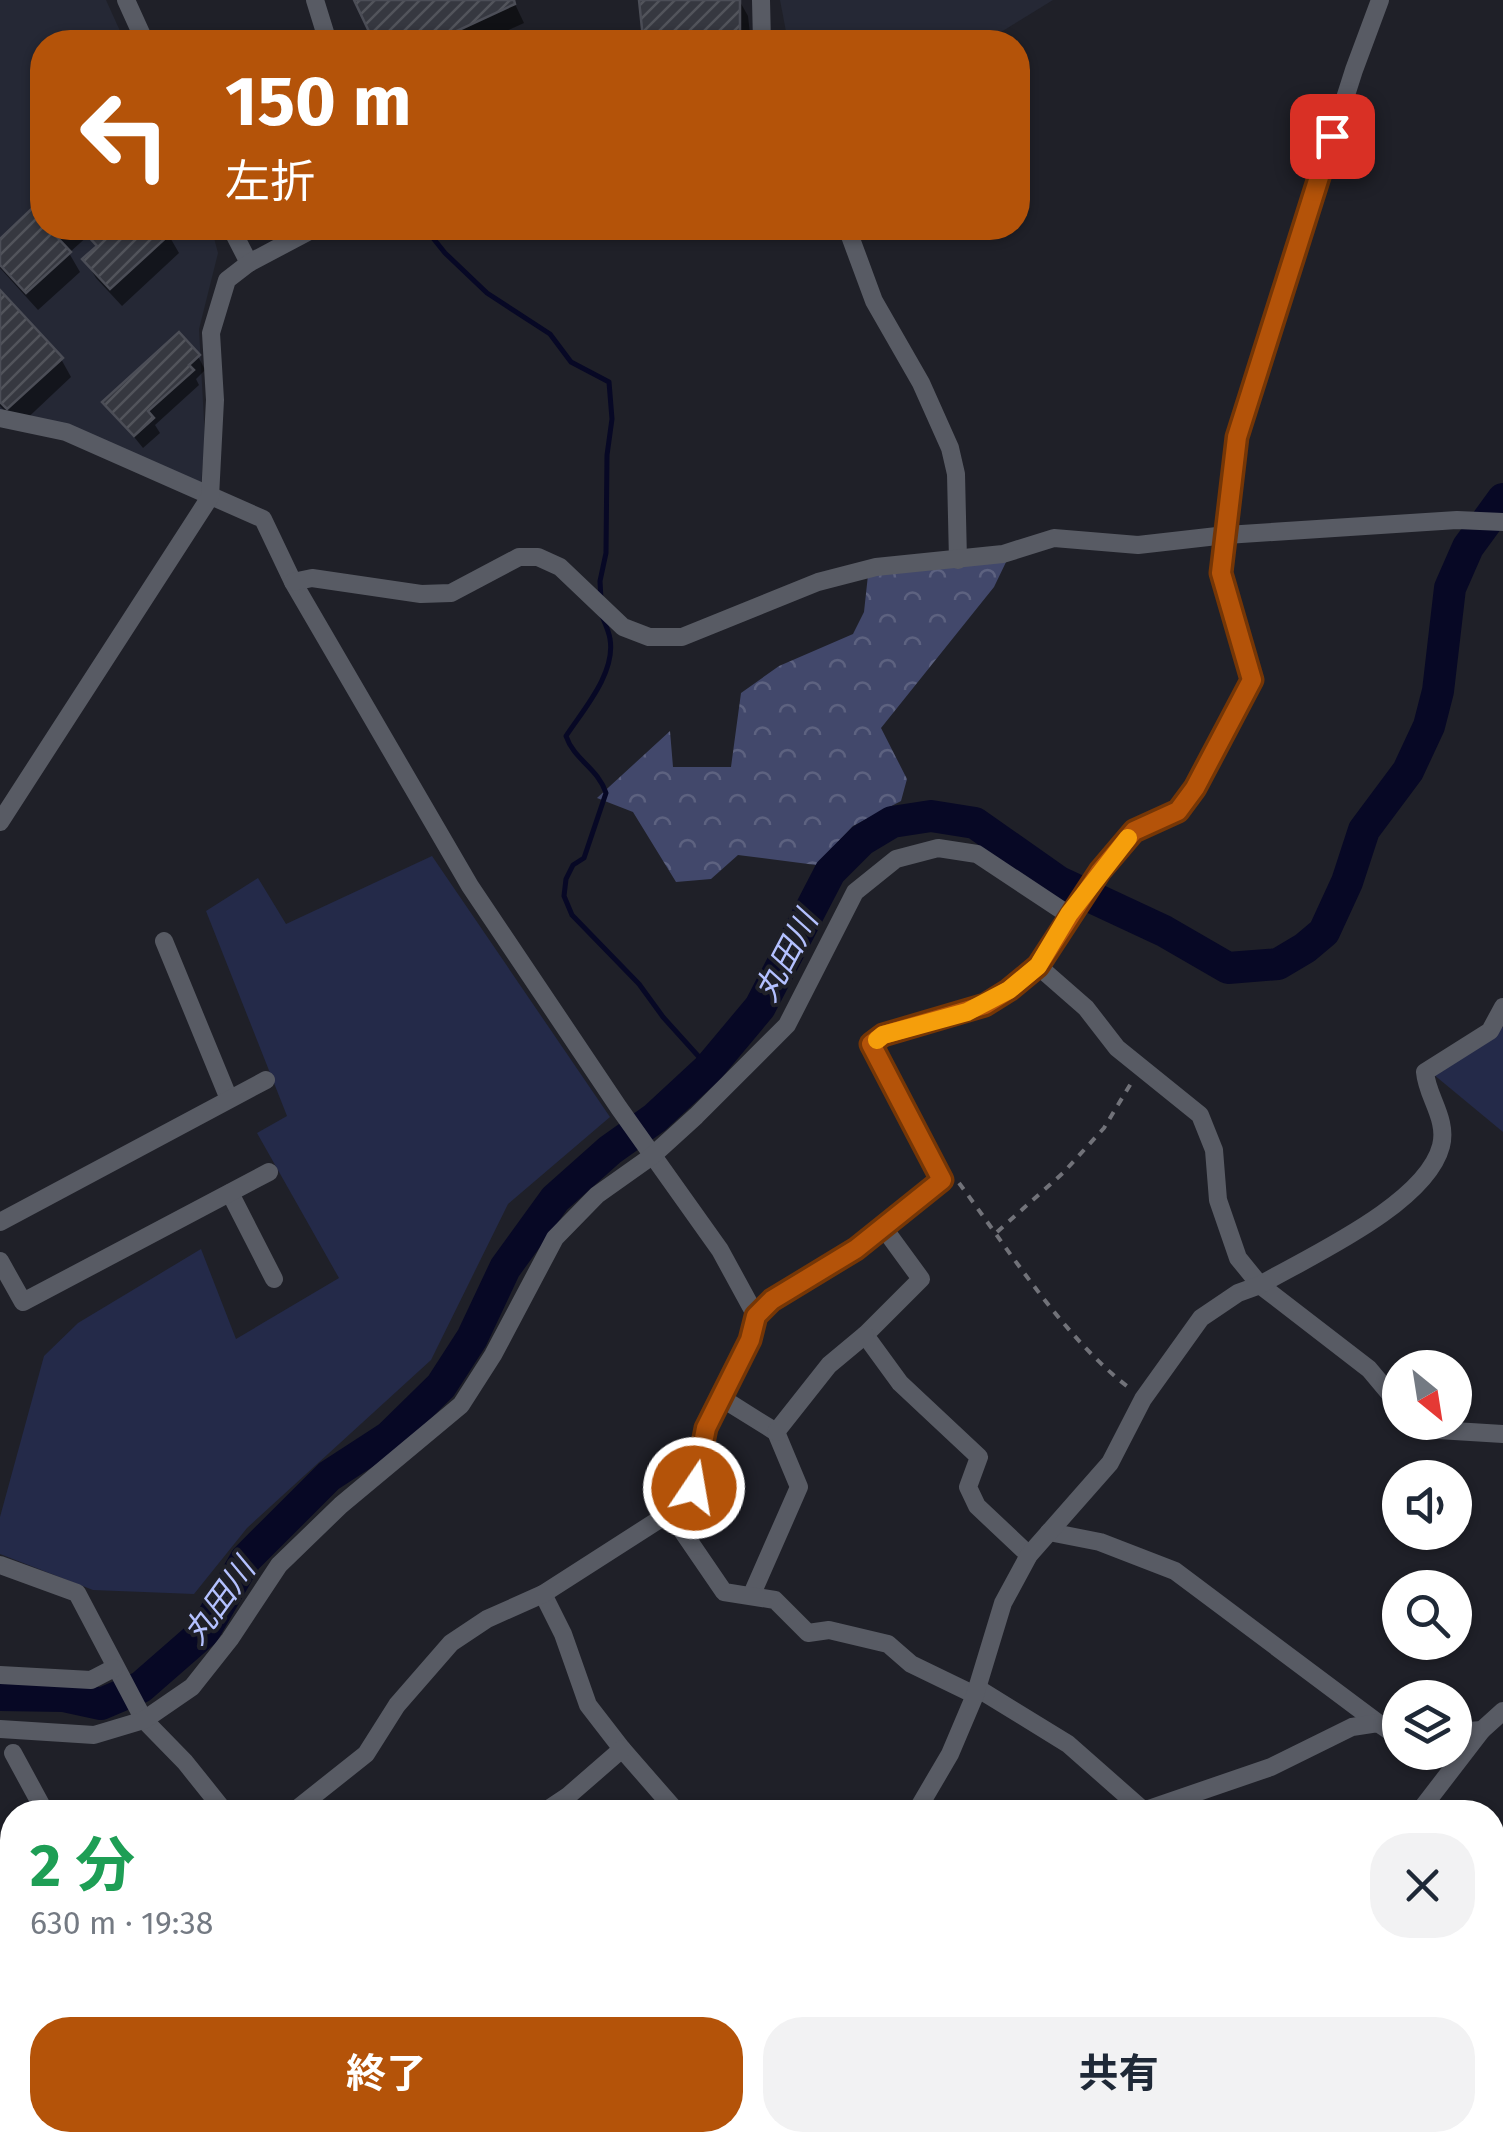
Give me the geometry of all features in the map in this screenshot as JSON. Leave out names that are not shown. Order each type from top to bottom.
[{"type":"street","points":[[126,0],[139,30]]},
{"type":"street","points":[[315,0],[324,30]]},
{"type":"street","points":[[760,0],[761,30]]},
{"type":"street","points":[[307,1800],[366,1754],[397,1705],[451,1643],[487,1619],[543,1594],[688,1501],[706,1428],[750,1340],[756,1316],[772,1300],[856,1249],[942,1180],[871,1044],[883,1035],[985,1005],[1009,990],[1038,966],[1069,914],[1134,831],[1178,811],[1195,788],[1252,680],[1221,573],[1237,437],[1380,0]]},
{"type":"street","points":[[237,240],[249,263]]},
{"type":"street","points":[[0,822],[210,497],[215,400],[210,333],[227,280],[249,263],[292,240]]},
{"type":"street","points":[[851,240],[874,301],[921,383],[950,448],[956,474],[958,560]]},
{"type":"street","points":[[0,418],[66,432],[264,519],[293,582],[470,886],[720,1250],[756,1316]]},
{"type":"street","points":[[293,582],[312,578],[421,594],[451,593],[519,557],[538,557],[560,567],[623,627],[649,638],[682,637],[818,582],[876,566],[1003,554],[1054,538],[1138,545],[1226,534],[1457,520],[1503,522]]},
{"type":"street","points":[[0,1729],[94,1736],[144,1720],[192,1687],[230,1639],[279,1565],[341,1505],[460,1405],[493,1355],[555,1238],[597,1196],[652,1156],[740,1076],[787,1024],[855,892],[896,859],[938,848],[977,854],[1069,914]]},
{"type":"street","points":[[164,941],[230,1099]]},
{"type":"street","points":[[1038,966],[1086,1008],[1116,1048],[1200,1116],[1214,1150],[1218,1200],[1233,1244],[1238,1258],[1260,1285],[1369,1369],[1382,1385]]},
{"type":"street","points":[[923,1800],[950,1754],[976,1692],[1003,1603],[1029,1555],[1110,1463],[1144,1398],[1201,1318],[1408,1196],[1441,1146],[1441,1122],[1426,1086],[1425,1072],[1490,1031],[1503,1006]]},
{"type":"street","points":[[0,1222],[266,1080]]},
{"type":"street","points":[[0,1261],[23,1302],[270,1172]]},
{"type":"street","points":[[230,1193],[274,1279]]},
{"type":"street","points":[[776,1432],[829,1365],[921,1279],[883,1226]]},
{"type":"street","points":[[865,1335],[900,1383],[979,1457],[968,1487],[977,1506],[1029,1555]]},
{"type":"street","points":[[720,1397],[776,1432],[799,1487],[752,1594]]},
{"type":"street","points":[[1472,1432],[1503,1434]]},
{"type":"street","points":[[670,1513],[724,1592],[775,1600],[808,1633],[828,1630],[888,1644],[910,1664],[976,1692],[1068,1744],[1129,1800]]},
{"type":"street","points":[[1048,1532],[1100,1542],[1175,1571],[1382,1725]]},
{"type":"street","points":[[0,1565],[77,1593],[144,1720],[215,1800]]},
{"type":"street","points":[[543,1594],[563,1634],[588,1705],[667,1800]]},
{"type":"street","points":[[0,1674],[91,1680],[114,1668]]},
{"type":"street","points":[[1429,1800],[1482,1730],[1503,1711]]},
{"type":"street","points":[[1196,1800],[1352,1727],[1378,1722]]},
{"type":"street","points":[[1472,1731],[1482,1730]]},
{"type":"street","points":[[562,1800],[622,1750]]},
{"type":"street","points":[[14,1753],[39,1800]]},
{"type":"path","points":[[996,1233],[1063,1173],[1104,1128],[1141,1068]]},
{"type":"path","points":[[942,1180],[955,1178],[1048,1302],[1114,1376],[1144,1398]]},
{"type":"shaded area","points":[[0,0],[106,0],[120,30],[30,30],[30,240],[215,240],[218,253],[199,329],[205,439],[201,484],[0,412]]},
{"type":"shaded area","points":[[780,0],[1053,0],[1004,30],[786,30]]},
{"type":"shaded area","points":[[432,856],[610,1117],[508,1204],[431,1360],[247,1528],[194,1594],[93,1590],[0,1554],[0,1517],[44,1356],[78,1323],[201,1249],[236,1339],[339,1278],[257,1133],[287,1116],[206,911],[258,878],[286,924]]},
{"type":"shaded area","points":[[1503,1027],[1503,1132],[1433,1074]]},
{"type":"green space","points":[[1007,560],[994,587],[881,728],[907,779],[901,801],[853,826],[816,865],[738,855],[711,879],[676,882],[633,812],[597,798],[670,731],[673,767],[731,767],[741,693],[779,666],[853,634],[864,612],[868,575]]},
{"type":"building","points":[[354,0],[514,0],[515,4],[459,30],[368,30]]},
{"type":"building","points":[[639,0],[740,0],[740,30],[642,30]]},
{"type":"building","points":[[30,210],[30,240],[60,240],[71,252],[26,293],[0,265],[0,239]]},
{"type":"building","points":[[92,240],[163,240],[110,289],[82,259],[97,246]]},
{"type":"building","points":[[0,290],[63,358],[7,409],[0,402]]},
{"type":"building","points":[[179,332],[200,355],[189,365],[194,370],[148,411],[154,418],[134,436],[102,402]]},
{"type":"waterway","points":[[435,240],[487,293],[550,334],[571,362],[609,382],[612,419],[601,600]]},
{"type":"waterway","name":"丸田川","points":[[0,1695],[64,1696],[101,1704],[141,1687],[204,1632],[246,1559],[329,1476],[389,1437],[441,1386],[472,1338],[505,1268],[555,1199],[610,1150],[655,1118],[709,1068],[760,1007],[830,872],[862,840],[892,822],[931,816],[975,823],[1059,882],[1164,931],[1228,968],[1278,964],[1305,948],[1324,932],[1347,882],[1364,830],[1408,771],[1429,726],[1438,691],[1450,588],[1468,547],[1503,499]]},
{"type":"waterway","points":[[602,616],[610,639],[608,665],[597,690],[566,736],[606,793],[584,858],[573,865],[566,879],[564,896],[572,915],[639,984],[709,1068]]},
{"type":"slow traffic","points":[[877,1040],[967,1012],[1009,990],[1038,966],[1069,914],[1128,838]]},
{"type":"route","points":[[694,1488],[706,1428],[750,1340],[756,1316],[772,1300],[856,1249],[942,1180],[871,1044],[883,1035],[985,1005],[1038,966],[1069,914],[1134,831],[1178,811],[1238,712],[1252,680],[1221,573],[1237,437],[1332,136]]}]
